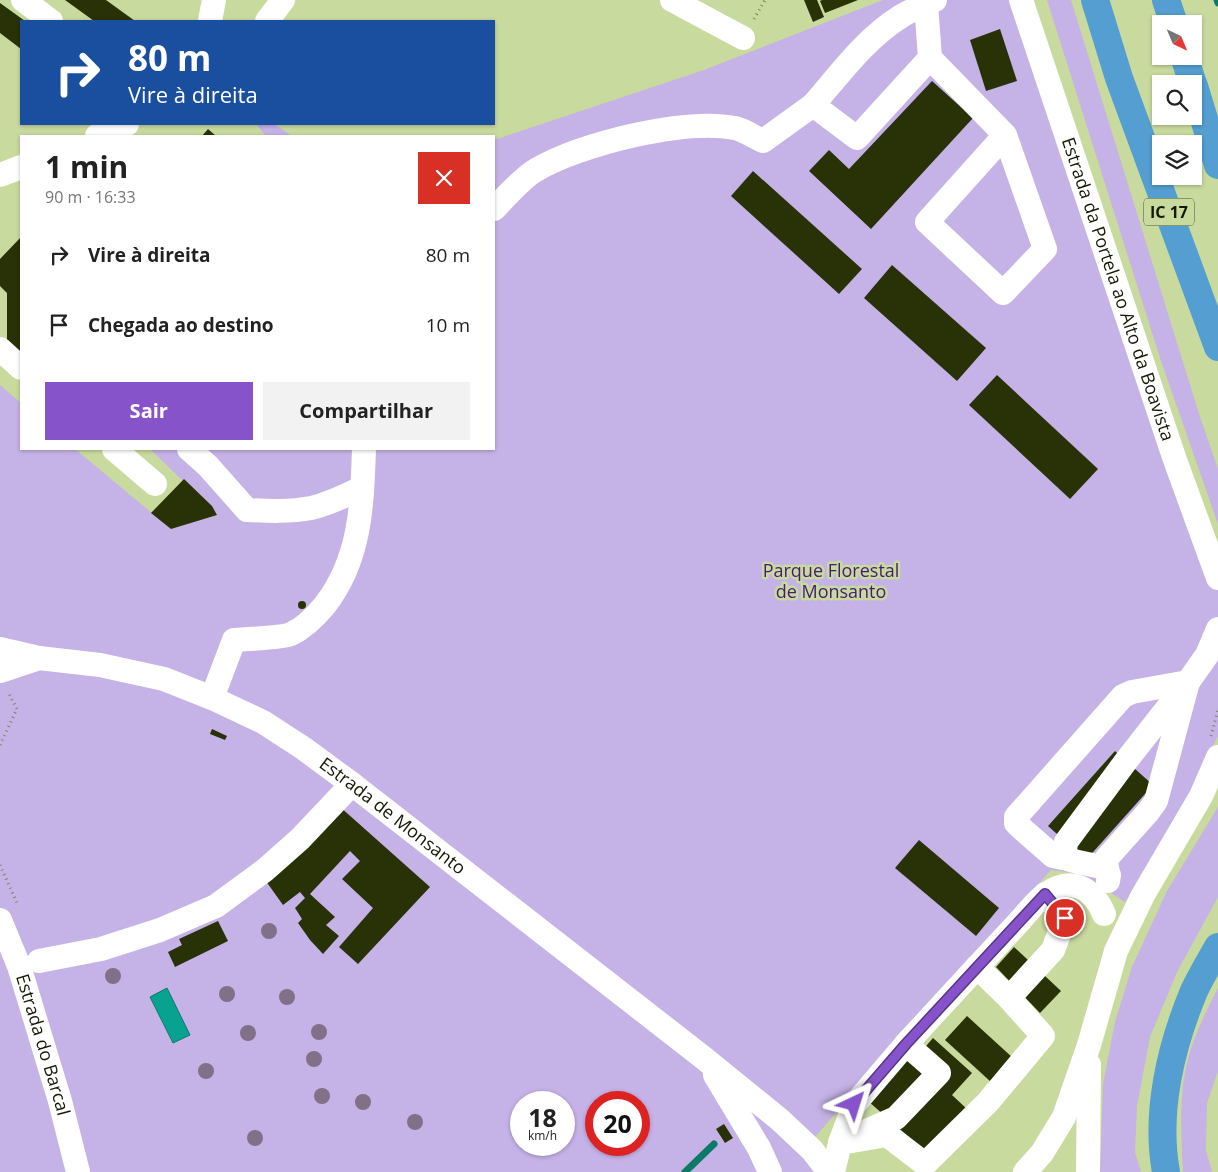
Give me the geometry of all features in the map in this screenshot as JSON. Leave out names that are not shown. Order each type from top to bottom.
[{"type":"highway","name":"IC 17","points":[[1095,0],[1119,78],[1218,347]]},
{"type":"highway","points":[[1166,0],[1171,15]]},
{"type":"highway","points":[[1202,114],[1218,165]]},
{"type":"highway","points":[[1166,1172],[1162,1153],[1168,1076],[1178,1034],[1195,989],[1218,947]]},
{"type":"street","points":[[22,0],[50,20]]},
{"type":"street","points":[[210,20],[214,0]]},
{"type":"street","points":[[268,20],[283,0]]},
{"type":"street","points":[[672,0],[743,38]]},
{"type":"street","name":"Estrada da Portela ao Alto da Boavista","points":[[1021,0],[1172,451],[1218,578]]},
{"type":"street","points":[[495,207],[534,171],[577,150],[688,126],[736,128],[763,141],[813,105],[869,42],[900,17],[931,2],[930,58],[857,138],[813,105]]},
{"type":"street","points":[[930,58],[1005,135],[1045,249],[1002,294],[927,222],[1005,135]]},
{"type":"street","points":[[100,135],[124,125]]},
{"type":"street","points":[[0,349],[20,367]]},
{"type":"street","points":[[115,450],[155,484]]},
{"type":"street","points":[[190,450],[208,466],[247,510],[283,511],[312,508],[362,488]]},
{"type":"street","points":[[212,698],[234,640],[290,635],[316,616],[336,590],[351,558],[359,524],[364,450]]},
{"type":"street","points":[[1068,859],[1065,851],[1066,842],[1207,656],[1218,629]]},
{"type":"street","name":"Estrada de Monsanto","points":[[0,649],[39,658],[100,665],[164,679],[212,698],[263,722],[303,748],[352,784],[705,1059],[778,1119],[812,1150],[831,1172]]},
{"type":"street","name":"Estrada de Monsanto","points":[[3,679],[39,658]]},
{"type":"street","points":[[1107,868],[1084,865],[1053,856],[1020,828],[1016,823],[1016,817],[1123,696],[1132,692],[1188,682]]},
{"type":"street","points":[[1104,914],[1109,874],[1106,859],[1156,801],[1188,682]]},
{"type":"street","points":[[1025,1172],[1042,1153],[1064,1117],[1089,1046],[1116,951],[1143,895],[1201,796],[1218,757]]},
{"type":"street","points":[[39,961],[101,949],[160,930],[216,906],[264,870],[300,839],[352,784]]},
{"type":"street","points":[[831,1172],[854,1104],[906,1044],[1045,894],[1060,886],[1071,885],[1079,886],[1098,900],[1116,951]]},
{"type":"street","points":[[1009,998],[1053,950],[1065,918],[1045,894]]},
{"type":"street","name":"Estrada do Barcal","points":[[0,920],[7,958],[19,966],[60,1101],[78,1172]]},
{"type":"street","points":[[840,1143],[886,1135],[925,1164],[988,1102],[1043,1036],[1009,998],[977,967]]},
{"type":"street","points":[[840,1143],[896,1118],[939,1074],[906,1044]]},
{"type":"street","points":[[1088,1172],[1089,1046]]},
{"type":"street","name":"Estrada de Monsanto","points":[[705,1059],[759,1148],[770,1172]]},
{"type":"path","points":[[0,745],[17,710],[3,679]]},
{"type":"green space","name":"Parque Florestal de Monsanto","points":[[883,0],[1010,0],[1218,590],[1218,736],[1183,806],[1125,902],[1081,874],[1051,870],[941,992],[815,1137],[826,1172],[0,1172],[0,385],[20,402],[20,450],[76,450],[171,529],[217,514],[151,450],[495,450],[495,140],[704,70]]},
{"type":"green space","points":[[1047,0],[1071,0],[1199,414],[1218,469],[1218,524],[1161,361]]},
{"type":"green space","points":[[257,125],[276,125],[290,135],[265,135]]},
{"type":"green space","points":[[1218,807],[1218,897],[1177,972],[1150,1037],[1137,1106],[1135,1152],[1141,1172],[1100,1172],[1103,1084],[1115,1022],[1132,967],[1167,891]]},
{"type":"green space","points":[[1218,988],[1218,1071],[1207,1103],[1206,1150],[1212,1172],[1183,1172],[1181,1110],[1184,1078],[1191,1049],[1200,1025]]},
{"type":"water","points":[[167,988],[190,1035],[173,1043],[150,997]]},
{"type":"building","points":[[65,0],[106,0],[134,20],[93,20]]},
{"type":"building","points":[[804,0],[817,0],[824,17],[813,22]]},
{"type":"building","points":[[858,0],[825,13],[820,1]]},
{"type":"building","points":[[0,3],[24,20],[20,20],[20,48],[0,33]]},
{"type":"building","points":[[1000,29],[1017,81],[986,91],[970,40]]},
{"type":"building","points":[[932,81],[973,118],[871,229],[809,171],[829,150],[849,169]]},
{"type":"building","points":[[208,129],[215,135],[203,135]]},
{"type":"building","points":[[753,171],[862,269],[839,294],[731,196]]},
{"type":"building","points":[[20,238],[20,353],[7,341],[7,293],[0,286],[0,259]]},
{"type":"building","points":[[892,265],[986,348],[957,381],[864,298]]},
{"type":"building","points":[[997,375],[1098,469],[1070,499],[969,405]]},
{"type":"building","points":[[184,479],[212,506],[217,515],[171,529],[151,513]]},
{"type":"building","points":[[302,601],[306,605],[302,609],[298,605]]},
{"type":"building","points":[[212,729],[227,736],[225,740],[210,734]]},
{"type":"building","points":[[1115,751],[1153,785],[1086,860],[1048,826]]},
{"type":"building","points":[[339,806],[430,887],[358,964],[339,947],[373,908],[342,879],[360,861],[350,851],[310,894],[335,917],[326,925],[339,936],[323,954],[298,923],[302,919],[295,908],[305,898],[300,892],[283,905],[263,877]]},
{"type":"building","points":[[919,840],[999,908],[976,936],[895,868]]},
{"type":"building","points":[[218,921],[228,941],[175,967],[168,952],[182,945],[179,939]]},
{"type":"building","points":[[1014,947],[1061,991],[1040,1013],[996,967]]},
{"type":"building","points":[[967,1016],[1013,1058],[991,1082],[945,1040]]},
{"type":"building","points":[[933,1038],[972,1073],[952,1095],[968,1110],[928,1154],[868,1101],[908,1057],[913,1061]]},
{"type":"building","points":[[724,1124],[733,1138],[725,1143],[716,1129]]},
{"type":"waterway","points":[[685,1172],[714,1144]]},
{"type":"route","points":[[854,1104],[906,1044],[1045,894],[1065,918]]}]
